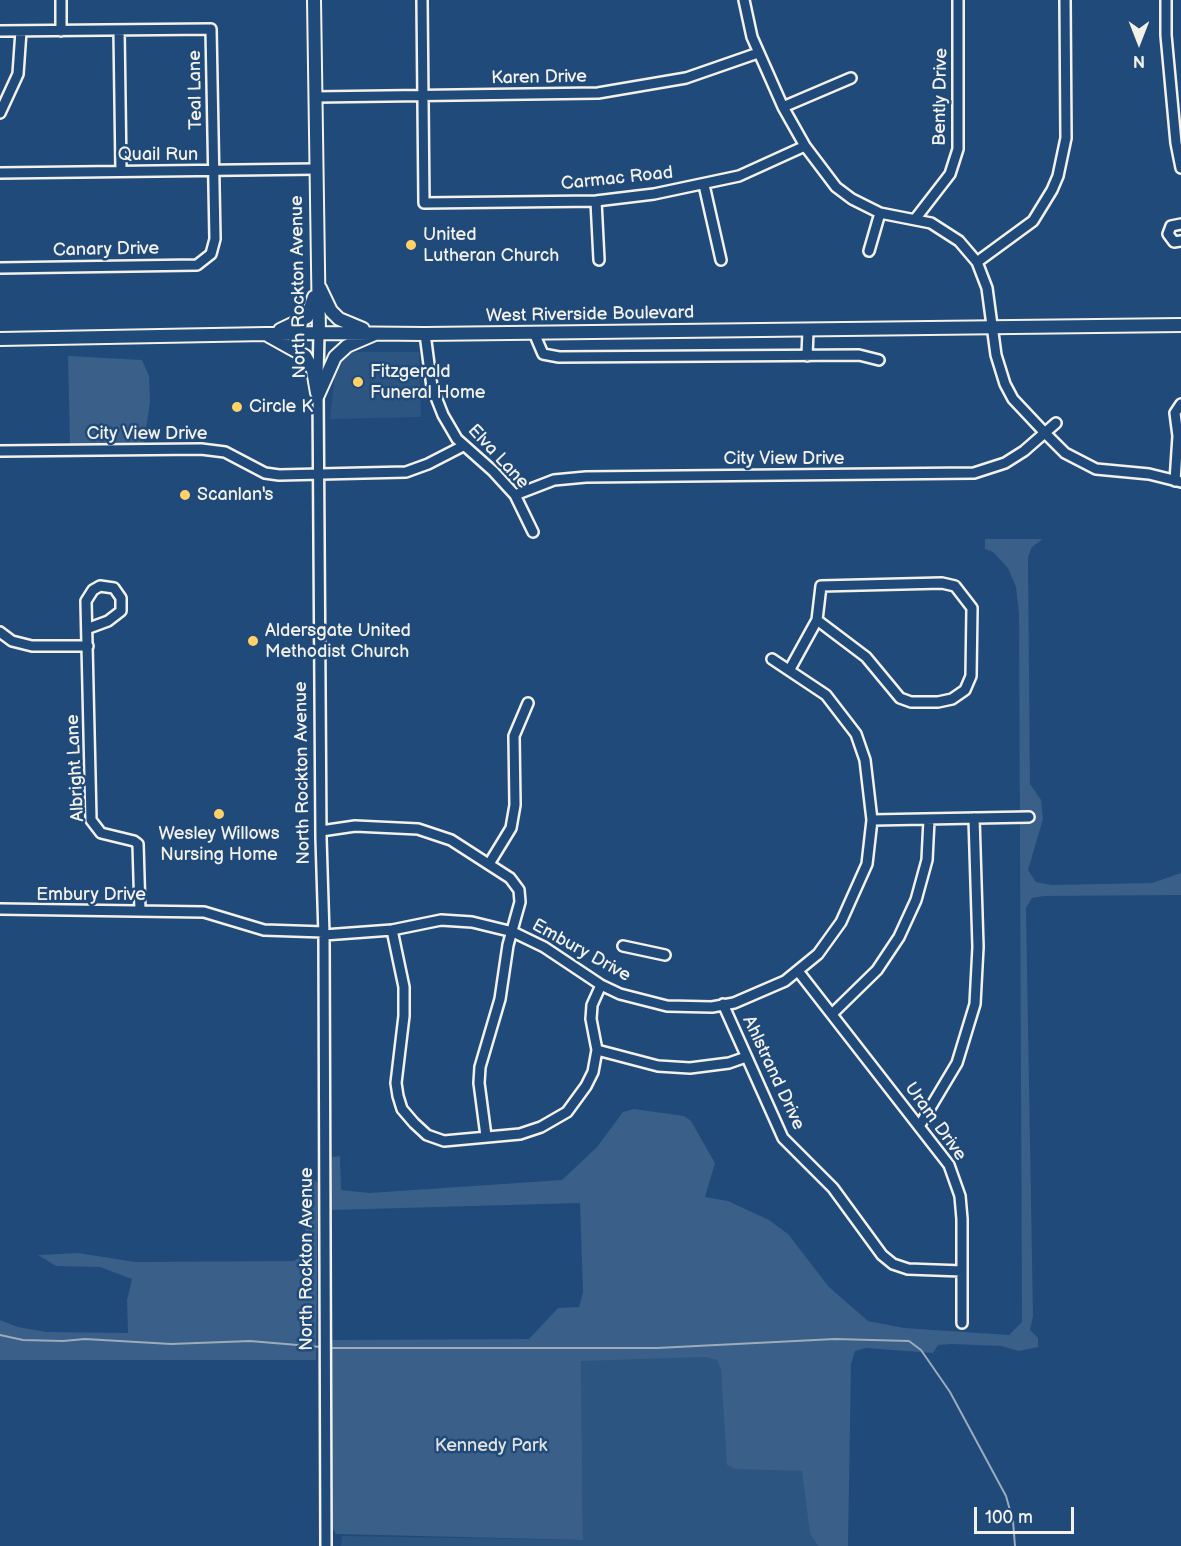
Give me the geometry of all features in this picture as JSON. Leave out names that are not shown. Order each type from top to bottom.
[{"type":"main road","name":"North Rockton Avenue","points":[[314,0],[319,333]]},
{"type":"main road","points":[[318,284],[330,311],[339,319],[376,334]]},
{"type":"main road","points":[[265,334],[288,328],[307,317],[318,284]]},
{"type":"main road","name":"West Riverside Boulevard","points":[[0,339],[319,333],[534,333],[1181,325]]},
{"type":"main road","points":[[265,334],[305,356],[314,370],[318,395]]},
{"type":"main road","points":[[318,395],[334,357],[347,346],[376,334]]},
{"type":"street","points":[[61,0],[61,31]]},
{"type":"street","points":[[422,0],[424,96]]},
{"type":"street","points":[[744,0],[758,53],[783,107],[805,146],[836,187],[852,200],[880,213],[916,218],[944,230],[959,241],[977,262],[987,288],[996,355],[1005,384],[1013,399],[1065,453],[1096,469],[1149,474],[1178,482],[1179,407]]},
{"type":"street","name":"Bently Drive","points":[[916,218],[950,174],[958,149],[958,0]]},
{"type":"street","points":[[977,262],[1033,221],[1058,176],[1066,138],[1065,0]]},
{"type":"street","points":[[1167,0],[1166,34],[1176,143],[1181,168]]},
{"type":"street","name":"Teal Lane","points":[[119,30],[211,28],[215,246],[209,257]]},
{"type":"street","points":[[0,31],[119,30],[121,171]]},
{"type":"street","points":[[0,113],[18,74],[21,31]]},
{"type":"street","name":"Karen Drive","points":[[316,97],[622,90],[686,78],[758,53]]},
{"type":"street","points":[[783,107],[851,78]]},
{"type":"street","name":"Carmac Road","points":[[424,96],[424,203],[597,201],[705,185],[766,166],[805,146]]},
{"type":"street","name":"Quail Run","points":[[0,173],[316,169]]},
{"type":"street","points":[[705,185],[721,260]]},
{"type":"street","points":[[597,201],[599,260]]},
{"type":"street","points":[[868,250],[880,213]]},
{"type":"street","points":[[1181,224],[1171,226],[1168,234],[1174,242],[1181,241]]},
{"type":"street","name":"Canary Drive","points":[[0,268],[194,265],[203,263],[209,257]]},
{"type":"street","points":[[807,356],[808,330]]},
{"type":"street","name":"North Rockton Avenue","points":[[319,333],[317,473],[324,933],[326,1546]]},
{"type":"street","points":[[534,333],[543,354],[559,357],[859,355],[879,360]]},
{"type":"street","name":"Elva Lane","points":[[425,334],[435,397],[443,415],[463,446],[493,471],[515,495],[533,532]]},
{"type":"street","name":"City View Drive","points":[[515,495],[554,480],[586,477],[974,473],[1005,463],[1024,451],[1056,423]]},
{"type":"street","name":"City View Drive","points":[[0,451],[201,449],[225,452],[265,473],[317,473],[406,471],[428,464],[463,446]]},
{"type":"street","points":[[790,669],[817,620],[821,586],[942,583],[955,586],[972,608],[971,676],[965,690],[952,699],[911,702],[900,698],[866,657],[817,620]]},
{"type":"street","name":"Albright Lane","points":[[89,628],[108,621],[121,611],[121,598],[114,588],[100,586],[89,595],[86,601],[89,628],[91,820],[101,832],[135,841],[138,844],[140,911]]},
{"type":"street","points":[[1,635],[12,641],[32,646],[88,646]]},
{"type":"street","name":"Embury Drive","points":[[0,909],[204,912],[264,930],[324,933],[392,930],[441,920],[472,922],[513,933],[544,947],[601,985],[628,997],[667,1006],[712,1007],[761,993],[798,971],[831,939],[854,897],[867,864],[872,820],[865,760],[856,734],[826,695],[790,669],[771,659]]},
{"type":"street","points":[[489,864],[511,828],[515,805],[514,736],[528,703]]},
{"type":"street","points":[[920,1125],[957,1063],[975,1004],[978,968],[974,818]]},
{"type":"street","points":[[872,820],[1029,818]]},
{"type":"street","points":[[832,1014],[877,970],[899,937],[916,900],[927,860],[930,820]]},
{"type":"street","points":[[321,831],[355,826],[418,829],[451,840],[510,878],[519,890],[520,902],[508,945],[500,999],[480,1067],[479,1083],[486,1136]]},
{"type":"street","points":[[392,930],[404,987],[404,1016],[396,1083],[402,1109],[427,1136],[456,1142],[486,1136],[520,1134],[541,1127],[567,1112],[586,1086],[597,1050],[591,1019],[592,1005],[601,985]]},
{"type":"street","points":[[622,946],[665,955]]},
{"type":"street","name":"Uram Drive","points":[[798,971],[949,1165],[956,1182],[962,1219],[962,1323]]},
{"type":"street","name":"Ahlstrand Drive","points":[[723,1004],[783,1138],[833,1188],[882,1256],[893,1264],[908,1269],[962,1271]]},
{"type":"street","points":[[597,1050],[658,1066],[690,1068],[729,1063],[746,1057]]},
{"type":"shaded area","points":[[348,352],[419,352],[421,417],[330,419],[335,370]]},
{"type":"shaded area","points":[[581,1354],[848,1354],[848,1546],[341,1546],[342,1536],[583,1540]]},
{"type":"green space","points":[[68,356],[142,360],[149,376],[150,402],[144,443],[70,444]]},
{"type":"green space","name":"Kennedy Park","points":[[985,539],[1043,539],[1032,547],[1028,557],[1030,784],[1041,800],[1043,819],[1028,870],[1036,882],[1051,885],[1152,883],[1181,873],[1181,895],[1044,896],[1032,898],[1026,908],[1033,1316],[1030,1330],[1038,1338],[1038,1347],[1019,1351],[1001,1346],[952,1344],[938,1345],[933,1353],[866,1348],[855,1351],[851,1364],[848,1546],[818,1546],[810,1533],[802,1471],[736,1469],[727,1465],[721,1369],[717,1360],[706,1357],[581,1361],[583,1540],[336,1534],[329,1523],[330,1340],[529,1339],[558,1308],[579,1307],[583,1292],[580,1203],[331,1210],[332,1157],[340,1156],[341,1190],[369,1193],[562,1180],[597,1147],[623,1112],[634,1109],[684,1116],[691,1121],[715,1163],[705,1197],[728,1201],[769,1220],[788,1234],[829,1287],[868,1321],[904,1328],[1009,1335],[1022,1322],[1019,614],[1016,587],[1008,568],[993,552],[985,549]]},
{"type":"green space","points":[[306,1173],[318,1183],[316,1360],[0,1360],[0,1320],[18,1327],[47,1332],[128,1333],[127,1300],[132,1279],[100,1267],[56,1266],[38,1255],[78,1253],[135,1262],[293,1261],[304,1256],[308,1243],[305,1229]]},
{"type":"waterway","points":[[0,1335],[23,1340],[85,1339],[171,1344],[250,1341],[321,1347]]},
{"type":"waterway","points":[[332,1348],[657,1348],[835,1339],[909,1341],[921,1350],[950,1392],[1006,1496],[1013,1521],[1015,1546]]},
{"type":"place","name":"United Lutheran Church","points":[[411,245]]},
{"type":"place","name":"Fitzgerald Funeral Home","points":[[358,382]]},
{"type":"place","name":"Circle K","points":[[237,407]]},
{"type":"place","name":"Scanlan's","points":[[185,495]]},
{"type":"place","name":"Aldersgate United Methodist Church","points":[[253,641]]},
{"type":"place","name":"Wesley Willows Nursing Home","points":[[219,814]]}]
